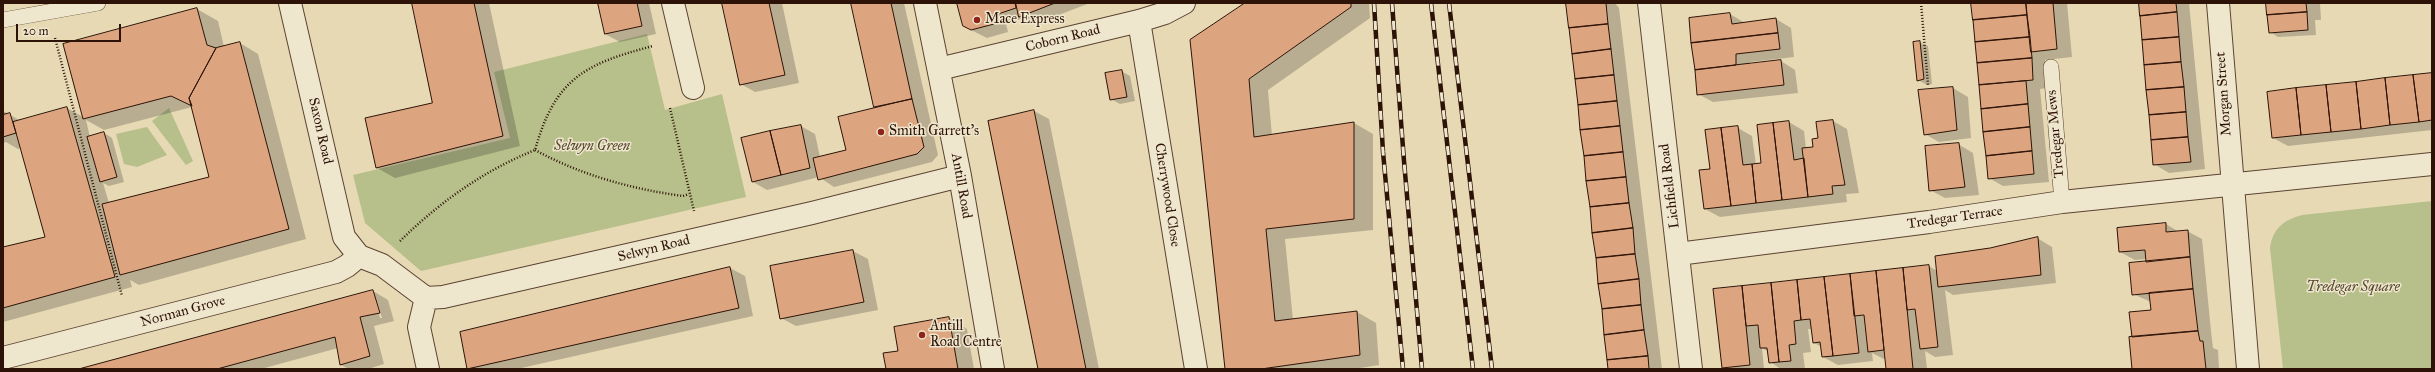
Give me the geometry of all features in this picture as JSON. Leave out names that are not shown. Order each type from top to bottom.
[{"type":"street","name":"Saxon Road","points":[[290,3],[344,237],[358,256]]},
{"type":"street","points":[[673,3],[693,88]]},
{"type":"street","name":"Antill Road","points":[[925,3],[960,176],[993,369]]},
{"type":"street","name":"Coborn Road","points":[[939,69],[1139,21],[1165,13],[1184,3]]},
{"type":"street","name":"Lichfield Road","points":[[1648,3],[1691,369]]},
{"type":"street","name":"Morgan Street","points":[[2218,3],[2231,185]]},
{"type":"street","name":"Cherrywood Close","points":[[1139,21],[1196,369]]},
{"type":"street","points":[[2248,369],[2231,185],[2432,164]]},
{"type":"street","name":"Selwyn Road","points":[[426,298],[451,295],[812,213],[960,176]]},
{"type":"street","name":"Tredegar Terrace","points":[[1678,254],[1929,222],[2062,202],[2231,185]]},
{"type":"street","points":[[358,256],[382,265],[426,298],[419,327],[428,369]]},
{"type":"street","name":"Norman Grove","points":[[3,358],[336,272],[347,266],[358,256]]},
{"type":"lane","points":[[3,20],[98,3]]},
{"type":"lane","name":"Tredegar Mews","points":[[2051,67],[2062,202]]},
{"type":"path","points":[[1921,3],[1928,86]]},
{"type":"path","points":[[48,12],[128,326]]},
{"type":"path","points":[[382,265],[393,247],[423,218],[453,195],[500,165],[535,150],[547,112],[558,94],[572,80],[594,66],[614,58],[681,39]]},
{"type":"path","points":[[670,108],[700,238]]},
{"type":"path","points":[[535,150],[557,162],[620,184],[668,194],[689,194]]},
{"type":"green space","name":"Selwyn Green","points":[[647,34],[665,110],[722,94],[746,197],[421,271],[365,223],[353,175],[510,138],[494,72]]},
{"type":"green space","points":[[169,108],[193,161],[186,165],[152,121]]},
{"type":"green space","points":[[147,127],[167,155],[137,167],[124,164],[116,134]]},
{"type":"green space","name":"Tredegar Square","points":[[2432,201],[2432,369],[2283,369],[2270,248],[2271,241],[2280,226],[2290,219],[2302,215]]},
{"type":"building","points":[[412,3],[474,3],[503,136],[376,168],[365,118],[432,103]]},
{"type":"building","points":[[598,3],[637,3],[642,26],[605,34]]},
{"type":"building","points":[[722,3],[769,3],[785,75],[740,85]]},
{"type":"building","points":[[851,3],[891,3],[912,99],[874,107]]},
{"type":"building","name":"Mace Express","points":[[957,3],[1015,3],[1016,8],[992,16],[994,24],[971,30],[963,26]]},
{"type":"building","points":[[1016,3],[1055,3],[1019,17]]},
{"type":"building","points":[[1245,3],[1351,3],[1351,7],[1249,79],[1254,137],[1354,122],[1354,219],[1266,229],[1275,321],[1357,311],[1360,355],[1261,369],[1225,369],[1190,40]]},
{"type":"building","points":[[1566,3],[1606,3],[1608,24],[1569,28]]},
{"type":"building","points":[[1971,3],[2026,3],[2027,15],[1973,20]]},
{"type":"building","points":[[2026,3],[2053,3],[2057,49],[2031,52]]},
{"type":"building","points":[[2139,3],[2176,3],[2177,12],[2140,16]]},
{"type":"building","points":[[2266,3],[2306,3],[2307,12],[2267,15]]},
{"type":"building","points":[[197,8],[207,45],[216,48],[189,98],[192,106],[171,96],[83,119],[63,44]]},
{"type":"building","points":[[2177,12],[2179,37],[2142,40],[2140,16]]},
{"type":"building","points":[[2307,12],[2308,30],[2269,33],[2267,15]]},
{"type":"building","points":[[1730,13],[1732,24],[1776,18],[1778,33],[1691,43],[1689,18]]},
{"type":"building","points":[[2027,15],[2030,37],[1975,42],[1973,20]]},
{"type":"building","points":[[1608,24],[1611,49],[1572,54],[1569,28]]},
{"type":"building","points":[[1778,33],[1780,49],[1736,54],[1736,65],[1695,70],[1691,43]]},
{"type":"building","points":[[2030,37],[2032,58],[1977,63],[1975,42]]},
{"type":"building","points":[[2179,37],[2181,62],[2144,65],[2142,40]]},
{"type":"building","points":[[1920,41],[1924,79],[1917,81],[1913,42]]},
{"type":"building","points":[[240,42],[289,229],[120,275],[102,204],[209,177],[189,98],[216,48]]},
{"type":"building","points":[[1611,49],[1614,75],[1575,79],[1572,54]]},
{"type":"building","points":[[2032,58],[2033,80],[1979,85],[1977,63]]},
{"type":"building","points":[[1781,60],[1784,85],[1697,95],[1695,70]]},
{"type":"building","points":[[2181,62],[2184,87],[2146,90],[2144,65]]},
{"type":"building","points":[[1122,70],[1127,97],[1110,100],[1105,73]]},
{"type":"building","points":[[2432,73],[2432,120],[2419,122],[2413,75]]},
{"type":"building","points":[[1614,75],[1617,101],[1578,105],[1575,79]]},
{"type":"building","points":[[2413,75],[2419,122],[2390,125],[2385,78]]},
{"type":"building","points":[[2385,78],[2390,125],[2361,129],[2356,82]]},
{"type":"building","points":[[2026,81],[2028,104],[1981,109],[1979,85]]},
{"type":"building","points":[[2356,82],[2361,129],[2331,132],[2326,85]]},
{"type":"building","points":[[2326,85],[2331,132],[2301,135],[2296,88]]},
{"type":"building","points":[[1953,87],[1957,130],[1924,135],[1918,90]]},
{"type":"building","points":[[2184,87],[2186,112],[2149,115],[2146,90]]},
{"type":"building","points":[[2296,88],[2301,135],[2272,138],[2267,92]]},
{"type":"building","name":"Smith Garrett's","points":[[912,99],[924,147],[917,154],[818,180],[813,158],[846,150],[838,117]]},
{"type":"building","points":[[1617,101],[1620,126],[1580,130],[1578,105]]},
{"type":"building","points":[[2028,104],[2030,127],[1983,132],[1981,109]]},
{"type":"building","points":[[67,107],[115,277],[3,308],[3,247],[45,237],[13,122]]},
{"type":"building","points":[[1034,110],[1086,369],[1038,369],[988,121]]},
{"type":"building","points":[[2186,112],[2188,137],[2151,140],[2149,115]]},
{"type":"building","points":[[10,113],[16,133],[3,137],[3,115]]},
{"type":"building","points":[[1833,120],[1845,185],[1832,186],[1833,194],[1808,197],[1802,148],[1813,147],[1812,139],[1818,138],[1816,122]]},
{"type":"building","points":[[1789,121],[1794,160],[1804,158],[1808,197],[1782,200],[1773,123]]},
{"type":"building","points":[[1773,123],[1782,200],[1756,203],[1752,164],[1761,163],[1757,125]]},
{"type":"building","points":[[801,125],[810,168],[781,175],[770,131]]},
{"type":"building","points":[[1620,126],[1623,152],[1584,156],[1580,130]]},
{"type":"building","points":[[1738,126],[1743,165],[1752,164],[1756,203],[1731,206],[1721,128]]},
{"type":"building","points":[[2030,127],[2032,151],[1986,156],[1983,132]]},
{"type":"building","points":[[1721,128],[1731,206],[1704,209],[1699,170],[1710,169],[1705,130]]},
{"type":"building","points":[[770,131],[781,175],[752,182],[741,138]]},
{"type":"building","points":[[104,132],[117,177],[100,182],[87,137]]},
{"type":"building","points":[[2188,137],[2191,162],[2153,165],[2151,140]]},
{"type":"building","points":[[1959,143],[1965,187],[1929,191],[1925,146]]},
{"type":"building","points":[[2032,151],[2034,174],[1988,179],[1986,156]]},
{"type":"building","points":[[1623,152],[1626,177],[1586,181],[1584,156]]},
{"type":"building","points":[[1626,177],[1629,203],[1590,207],[1586,181]]},
{"type":"building","points":[[1629,203],[1633,228],[1592,233],[1590,207]]},
{"type":"building","points":[[2166,223],[2166,232],[2188,230],[2190,257],[2146,262],[2145,250],[2119,252],[2117,228]]},
{"type":"building","points":[[1633,228],[1635,254],[1596,258],[1592,233]]},
{"type":"building","points":[[2038,237],[2041,275],[1938,287],[1935,256],[1990,248]]},
{"type":"building","points":[[853,250],[864,302],[780,319],[770,266]]},
{"type":"building","points":[[1635,254],[1639,279],[1598,284],[1596,258]]},
{"type":"building","points":[[2190,257],[2193,289],[2132,295],[2129,263]]},
{"type":"building","points":[[1929,265],[1938,347],[1920,349],[1915,309],[1907,310],[1903,268]]},
{"type":"building","points":[[730,267],[739,308],[467,369],[460,332]]},
{"type":"building","points":[[1903,268],[1913,369],[1886,369],[1876,271]]},
{"type":"building","points":[[1876,271],[1884,350],[1868,352],[1864,315],[1854,316],[1850,274]]},
{"type":"building","points":[[1850,274],[1859,353],[1833,356],[1824,277]]},
{"type":"building","points":[[1824,277],[1833,356],[1822,357],[1820,342],[1813,343],[1810,319],[1801,320],[1797,280]]},
{"type":"building","points":[[1639,279],[1641,305],[1602,309],[1598,284]]},
{"type":"building","points":[[1797,280],[1801,320],[1794,321],[1796,344],[1789,345],[1791,361],[1779,362],[1771,283]]},
{"type":"building","points":[[1771,283],[1779,362],[1769,363],[1767,348],[1760,348],[1758,325],[1746,326],[1742,286]]},
{"type":"building","points":[[1742,286],[1750,365],[1722,368],[1713,289]]},
{"type":"building","points":[[2193,289],[2198,331],[2132,337],[2129,312],[2151,310],[2149,293]]},
{"type":"building","points":[[373,290],[380,313],[360,317],[370,356],[340,365],[335,337],[217,369],[79,369]]},
{"type":"building","points":[[1641,305],[1644,330],[1604,335],[1602,309]]},
{"type":"building","points":[[949,317],[958,369],[886,369],[883,353],[898,351],[894,327]]},
{"type":"building","points":[[1644,330],[1648,356],[1607,360],[1604,335]]},
{"type":"building","points":[[2198,331],[2200,341],[2203,341],[2206,369],[2132,369],[2129,337]]},
{"type":"building","points":[[1648,356],[1649,369],[1608,369],[1607,360]]},
{"type":"railway","points":[[1374,3],[1383,152],[1403,369]]},
{"type":"railway","points":[[1392,3],[1422,369]]},
{"type":"railway","points":[[1431,3],[1473,369]]},
{"type":"railway","points":[[1449,3],[1492,369]]},
{"type":"place","name":"Mace Express","points":[[977,20]]},
{"type":"place","name":"Smith Garrett's","points":[[881,132]]},
{"type":"place","name":"Antill Road Centre","points":[[922,335]]}]
